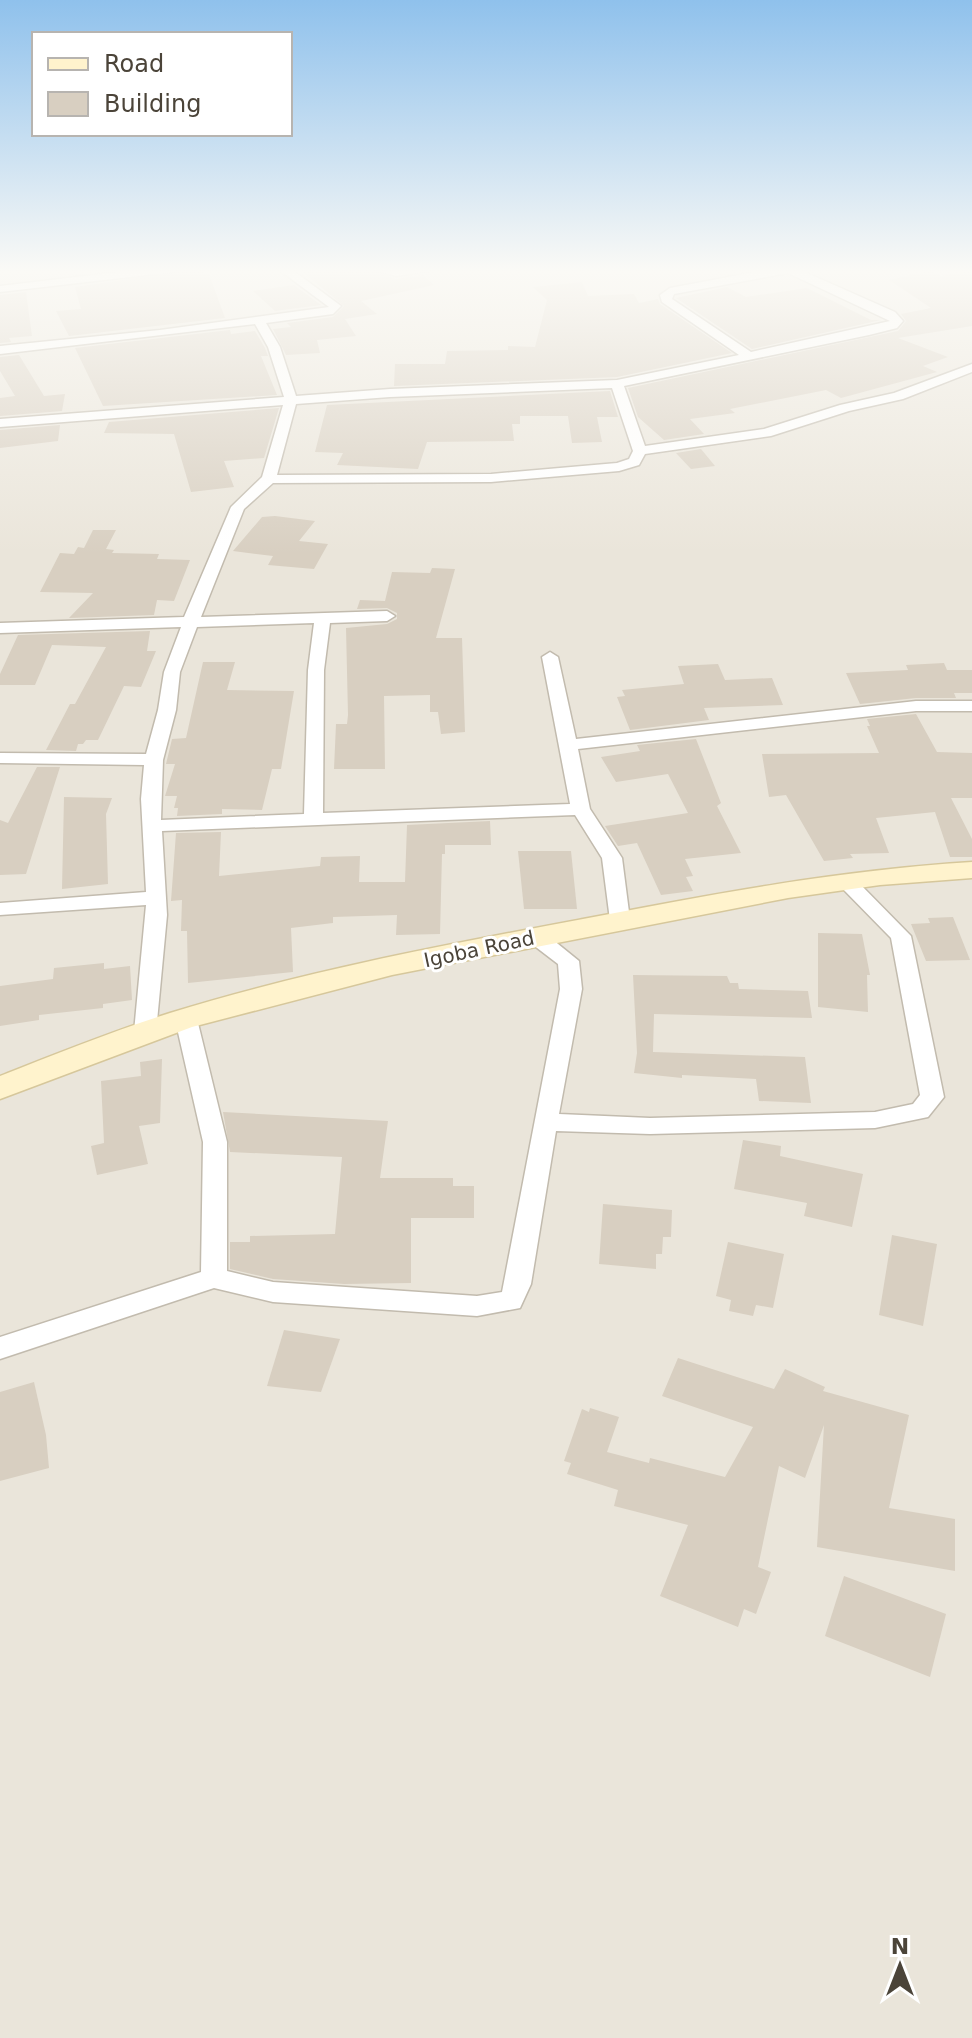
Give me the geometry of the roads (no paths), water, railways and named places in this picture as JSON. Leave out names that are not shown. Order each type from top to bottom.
[{"type":"street","points":[[145,1032],[156,898],[151,826],[154,760],[167,710],[172,672],[190,619],[238,507],[269,479],[291,400],[279,364]]},
{"type":"street","points":[[0,423],[291,400],[617,384],[711,364]]},
{"type":"street","points":[[269,479],[565,474],[630,465],[640,451],[766,433],[845,408],[898,396],[972,368]]},
{"type":"street","points":[[617,384],[640,451]]},
{"type":"street","points":[[0,628],[190,619],[387,616]]},
{"type":"street","points":[[313,819],[316,670],[323,617]]},
{"type":"street","points":[[550,657],[581,809],[612,858],[620,920]]},
{"type":"street","points":[[568,745],[916,706],[972,706]]},
{"type":"street","points":[[0,758],[154,760]]},
{"type":"street","points":[[151,826],[581,809]]},
{"type":"street","name":"Igoba Road","points":[[0,1088],[186,1019],[290,991],[535,936],[848,883],[972,870]]},
{"type":"street","points":[[545,1122],[650,1126],[875,1120],[920,1111],[932,1097],[930,1077],[901,936],[848,883]]},
{"type":"street","points":[[0,909],[156,898]]},
{"type":"street","points":[[0,1348],[214,1278],[273,1292],[477,1306],[511,1301],[520,1274],[571,989],[568,961],[535,936]]},
{"type":"street","points":[[186,1019],[215,1142],[214,1278]]}]
